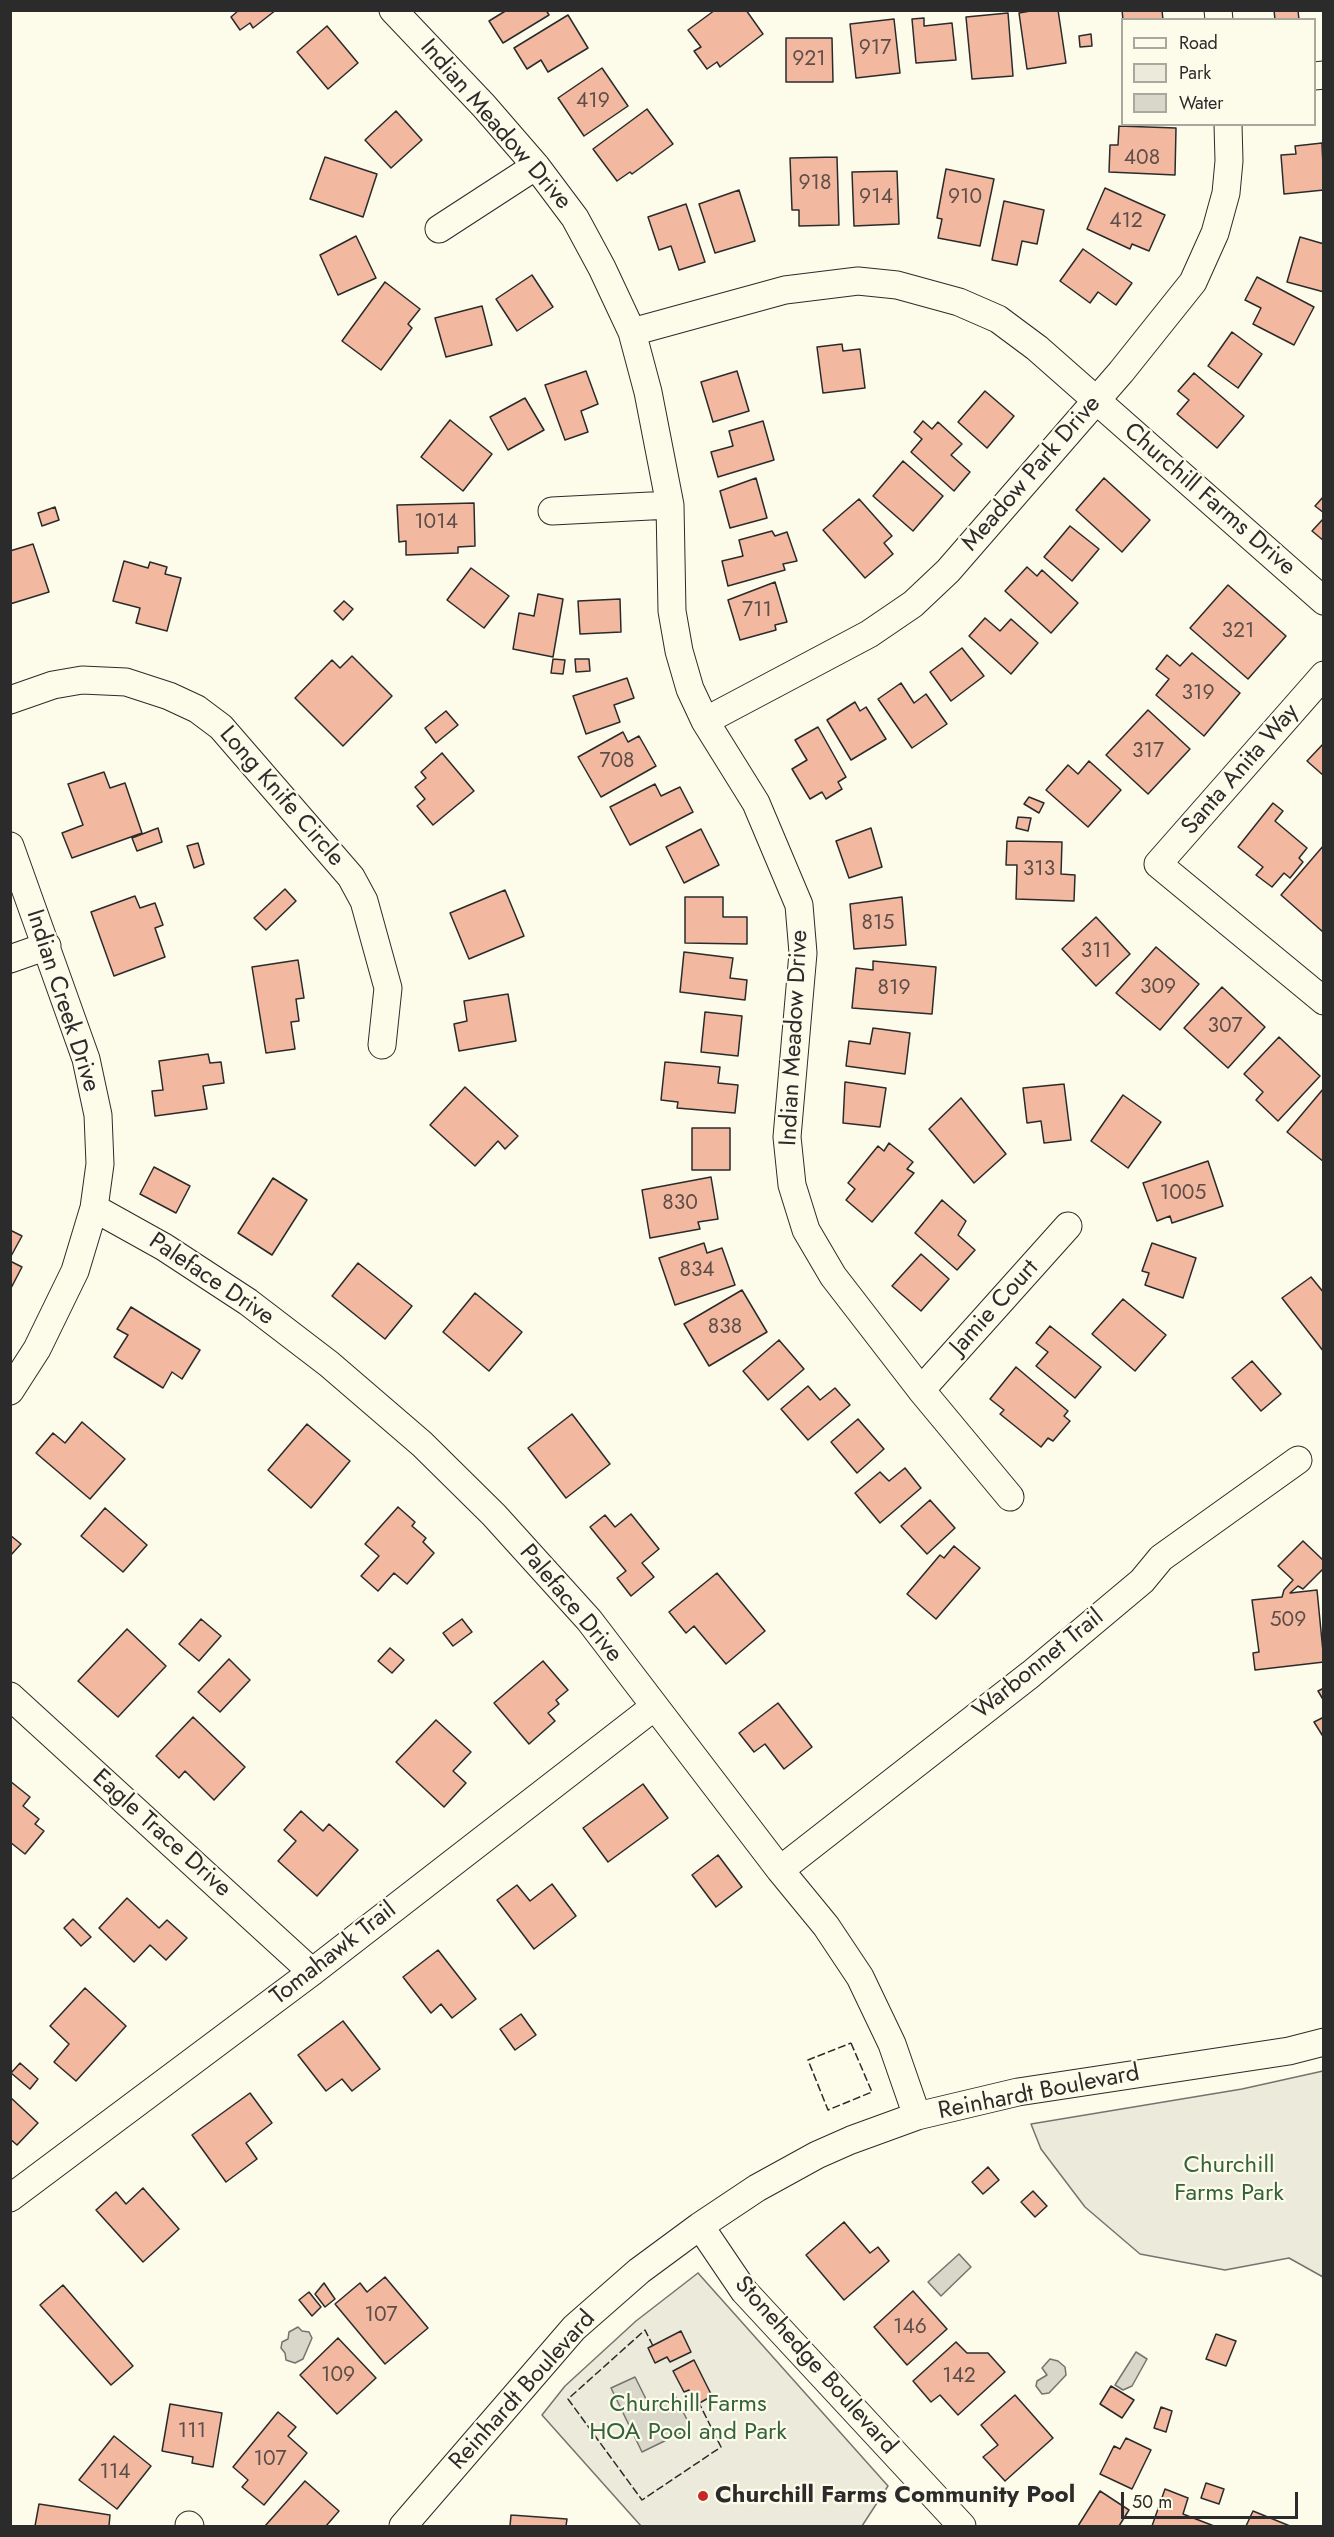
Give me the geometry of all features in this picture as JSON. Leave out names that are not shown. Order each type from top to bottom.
[{"type":"street","name":"Indian Meadow Drive","points":[[393,10],[484,106],[536,166],[575,218],[602,268],[632,333],[648,392],[670,505],[672,611],[679,651],[690,689],[705,721],[756,803],[799,905],[803,953],[787,1137],[792,1185],[806,1230],[833,1276],[921,1390],[1010,1497]]},
{"type":"street","name":"Meadow Park Drive","points":[[705,721],[869,634],[913,604],[948,571],[1155,332],[1192,282],[1215,233],[1226,193],[1229,161],[1228,126]]},
{"type":"street","points":[[439,229],[536,166]]},
{"type":"street","name":"Churchill Farms Drive","points":[[632,333],[785,290],[858,281],[897,285],[959,302],[998,319],[1037,348],[1323,601]]},
{"type":"street","points":[[552,511],[670,505]]},
{"type":"street","name":"Santa Anita Way","points":[[1323,675],[1158,864],[1323,1001]]},
{"type":"street","name":"Long Knife Circle","points":[[10,700],[53,685],[82,680],[126,682],[169,696],[196,709],[221,727],[351,878],[364,902],[388,988],[382,1045]]},
{"type":"street","name":"Indian Creek Drive","points":[[10,846],[86,1059],[98,1115],[100,1164],[94,1208],[75,1271],[37,1349],[10,1391]]},
{"type":"street","points":[[10,959],[47,946]]},
{"type":"street","name":"Paleface Drive","points":[[94,1208],[164,1247],[248,1302],[329,1364],[422,1444],[494,1515],[589,1620],[780,1870],[826,1926],[860,1977],[892,2044],[917,2116]]},
{"type":"street","name":"Jamie Court","points":[[921,1390],[1068,1226]]},
{"type":"street","name":"Warbonnet Trail","points":[[780,1870],[1031,1674],[1142,1581],[1161,1558],[1298,1460]]},
{"type":"street","name":"Eagle Trace Drive","points":[[10,1696],[312,1972]]},
{"type":"street","name":"Tomahawk Trail","points":[[10,2199],[312,1972],[654,1707]]},
{"type":"street","name":"Reinhardt Boulevard","points":[[403,2526],[574,2328],[639,2271],[700,2226],[758,2188],[817,2155],[917,2116],[1018,2092],[1289,2051],[1323,2042]]},
{"type":"street","name":"Stonehedge Boulevard","points":[[700,2226],[744,2291],[962,2526]]},
{"type":"green space","name":"Churchill Farms Park","points":[[1323,2071],[1323,2277],[1289,2258],[1225,2270],[1140,2254],[1085,2207],[1041,2149],[1031,2124],[1242,2089]]},
{"type":"green space","name":"Churchill Farms HOA Pool and Park","points":[[698,2273],[888,2486],[862,2526],[641,2526],[542,2415],[565,2386],[636,2321]]},
{"type":"water","points":[[959,2254],[971,2267],[941,2296],[928,2282]]},
{"type":"water","points":[[298,2327],[302,2331],[309,2332],[312,2338],[303,2359],[295,2363],[286,2360],[281,2348],[282,2342],[288,2339],[289,2332]]},
{"type":"water","points":[[1136,2352],[1147,2359],[1132,2386],[1123,2390],[1115,2385]]},
{"type":"water","points":[[1050,2359],[1058,2361],[1065,2367],[1066,2375],[1049,2393],[1042,2394],[1036,2386],[1037,2381],[1047,2375],[1042,2368]]},
{"type":"water","points":[[635,2377],[651,2409],[676,2397],[691,2428],[642,2452],[611,2388]]},
{"type":"building","points":[[239,10],[276,10],[253,28],[250,23],[240,30],[231,17]]},
{"type":"building","points":[[507,10],[546,10],[549,15],[503,43],[489,21]]},
{"type":"building","points":[[715,10],[746,10],[763,34],[720,67],[717,62],[707,69],[694,51],[701,47],[688,30]]},
{"type":"building","points":[[1058,10],[1066,63],[1027,69],[1019,13]]},
{"type":"building","points":[[1122,10],[1162,10],[1163,18],[1123,18]]},
{"type":"building","points":[[1274,10],[1298,10],[1299,18],[1275,18]]},
{"type":"building","points":[[1008,13],[1013,76],[972,79],[966,17]]},
{"type":"building","points":[[568,15],[588,48],[548,72],[541,60],[527,69],[514,48]]},
{"type":"building","points":[[924,18],[924,26],[952,23],[956,60],[916,63],[912,19]]},
{"type":"building","points":[[894,19],[900,73],[856,78],[850,24]]},
{"type":"building","points":[[327,26],[358,63],[328,89],[297,52]]},
{"type":"building","points":[[1091,34],[1092,46],[1080,47],[1079,36]]},
{"type":"building","points":[[786,38],[832,38],[833,82],[786,82]]},
{"type":"building","points":[[602,68],[628,106],[584,136],[558,98]]},
{"type":"building","points":[[647,109],[673,144],[632,174],[630,172],[617,181],[593,149]]},
{"type":"building","points":[[396,111],[422,140],[391,168],[365,140]]},
{"type":"building","points":[[1119,126],[1176,128],[1175,175],[1109,172],[1110,145],[1118,145]]},
{"type":"building","points":[[1322,143],[1324,190],[1284,194],[1281,155],[1296,154],[1295,146]]},
{"type":"building","points":[[325,157],[377,174],[363,217],[310,199]]},
{"type":"building","points":[[837,157],[839,225],[799,226],[799,210],[792,210],[790,158]]},
{"type":"building","points":[[946,169],[994,179],[980,246],[938,238],[942,219],[937,218]]},
{"type":"building","points":[[897,171],[899,224],[854,226],[852,172]]},
{"type":"building","points":[[1105,188],[1165,215],[1149,251],[1132,244],[1130,249],[1087,229]]},
{"type":"building","points":[[739,190],[755,241],[715,253],[699,204]]},
{"type":"building","points":[[1004,201],[1044,210],[1037,244],[1022,241],[1017,265],[992,260]]},
{"type":"building","points":[[686,204],[705,262],[679,270],[671,246],[659,250],[648,217]]},
{"type":"building","points":[[356,236],[376,278],[338,295],[320,255]]},
{"type":"building","points":[[1300,237],[1324,244],[1324,292],[1287,282]]},
{"type":"building","points":[[1083,249],[1132,283],[1116,305],[1098,292],[1090,303],[1060,281]]},
{"type":"building","points":[[532,275],[553,307],[517,331],[496,299]]},
{"type":"building","points":[[1257,277],[1314,307],[1294,345],[1253,324],[1261,308],[1245,300]]},
{"type":"building","points":[[385,282],[420,309],[408,324],[412,328],[381,370],[342,341]]},
{"type":"building","points":[[482,306],[492,345],[446,357],[435,318]]},
{"type":"building","points":[[1232,332],[1262,354],[1238,388],[1208,366]]},
{"type":"building","points":[[842,344],[843,351],[860,349],[865,388],[823,393],[817,347]]},
{"type":"building","points":[[586,371],[598,404],[581,411],[588,432],[565,440],[545,385]]},
{"type":"building","points":[[737,371],[749,411],[713,422],[701,382]]},
{"type":"building","points":[[1194,373],[1244,416],[1217,448],[1177,414],[1189,400],[1178,391]]},
{"type":"building","points":[[985,391],[1014,416],[987,448],[958,422]]},
{"type":"building","points":[[525,398],[544,430],[508,450],[490,417]]},
{"type":"building","points":[[450,420],[492,454],[463,491],[421,457]]},
{"type":"building","points":[[763,421],[774,460],[718,477],[711,452],[733,446],[729,431]]},
{"type":"building","points":[[923,421],[932,429],[938,422],[962,444],[951,455],[970,472],[954,491],[911,452],[922,439],[914,432]]},
{"type":"building","points":[[903,461],[943,496],[913,531],[873,496]]},
{"type":"building","points":[[756,478],[767,518],[730,528],[720,491]]},
{"type":"building","points":[[1104,478],[1150,520],[1122,552],[1076,510]]},
{"type":"building","points":[[1324,496],[1324,513],[1315,506]]},
{"type":"building","points":[[859,499],[892,536],[884,543],[893,554],[865,578],[823,530]]},
{"type":"building","points":[[474,503],[475,546],[458,547],[458,553],[406,555],[406,541],[399,542],[397,505]]},
{"type":"building","points":[[55,507],[59,520],[42,526],[38,513]]},
{"type":"building","points":[[1324,518],[1324,541],[1312,531]]},
{"type":"building","points":[[1070,526],[1099,549],[1072,581],[1044,557]]},
{"type":"building","points":[[772,531],[775,536],[787,532],[797,561],[783,564],[785,570],[728,586],[722,561],[743,556],[739,540]]},
{"type":"building","points":[[33,544],[49,592],[10,604],[10,551]]},
{"type":"building","points":[[124,561],[148,568],[150,562],[167,567],[165,574],[181,578],[167,631],[136,623],[140,608],[113,601]]},
{"type":"building","points":[[1027,567],[1037,576],[1042,570],[1078,603],[1051,633],[1005,591]]},
{"type":"building","points":[[471,568],[509,596],[484,628],[447,600]]},
{"type":"building","points":[[775,582],[787,622],[775,625],[776,630],[740,640],[728,600]]},
{"type":"building","points":[[1228,585],[1286,636],[1248,679],[1190,628]]},
{"type":"building","points":[[538,594],[563,599],[553,657],[513,649],[519,613],[534,616]]},
{"type":"building","points":[[620,599],[621,632],[580,634],[578,601]]},
{"type":"building","points":[[344,601],[353,609],[343,620],[334,611]]},
{"type":"building","points":[[985,618],[1000,631],[1011,619],[1038,643],[1011,674],[969,636]]},
{"type":"building","points":[[962,648],[984,676],[951,701],[930,672]]},
{"type":"building","points":[[1192,653],[1240,693],[1204,736],[1156,695],[1169,679],[1156,669],[1167,655],[1180,666]]},
{"type":"building","points":[[352,656],[392,696],[343,746],[295,698],[332,660],[340,668]]},
{"type":"building","points":[[553,659],[565,660],[563,674],[551,673]]},
{"type":"building","points":[[575,659],[589,659],[590,671],[576,672]]},
{"type":"building","points":[[627,678],[634,698],[614,705],[620,722],[586,734],[573,696]]},
{"type":"building","points":[[901,683],[914,703],[926,694],[947,724],[912,748],[878,699]]},
{"type":"building","points":[[855,702],[860,711],[866,707],[886,739],[851,760],[827,720]]},
{"type":"building","points":[[1148,710],[1190,749],[1148,794],[1106,755]]},
{"type":"building","points":[[446,711],[458,725],[436,743],[425,728]]},
{"type":"building","points":[[818,727],[846,777],[838,782],[842,789],[826,799],[822,792],[810,799],[792,769],[807,760],[795,740]]},
{"type":"building","points":[[623,732],[628,742],[639,736],[656,766],[601,797],[578,757]]},
{"type":"building","points":[[1324,743],[1324,776],[1307,761]]},
{"type":"building","points":[[442,753],[474,791],[433,825],[417,806],[425,799],[415,787],[426,778],[421,772]]},
{"type":"building","points":[[1089,761],[1121,790],[1088,827],[1046,790],[1068,765],[1078,774]]},
{"type":"building","points":[[104,772],[110,788],[125,783],[142,833],[72,858],[62,833],[83,825],[68,784]]},
{"type":"building","points":[[655,784],[661,796],[680,787],[693,812],[630,845],[610,807]]},
{"type":"building","points":[[1029,797],[1044,803],[1039,813],[1024,804]]},
{"type":"building","points":[[1273,803],[1283,811],[1275,821],[1307,848],[1299,858],[1303,862],[1290,878],[1284,873],[1272,887],[1256,875],[1263,867],[1238,847]]},
{"type":"building","points":[[1018,817],[1031,818],[1028,831],[1016,828]]},
{"type":"building","points":[[158,828],[162,842],[137,851],[132,838]]},
{"type":"building","points":[[871,828],[882,867],[849,878],[836,841]]},
{"type":"building","points":[[701,829],[719,865],[684,883],[666,847]]},
{"type":"building","points":[[1007,841],[1062,842],[1061,874],[1075,875],[1074,901],[1016,899],[1017,865],[1006,865]]},
{"type":"building","points":[[198,843],[204,864],[194,868],[187,846]]},
{"type":"building","points":[[1324,845],[1324,932],[1323,932],[1281,895]]},
{"type":"building","points":[[285,889],[296,901],[266,930],[254,918]]},
{"type":"building","points":[[505,890],[524,936],[469,959],[450,913]]},
{"type":"building","points":[[135,896],[140,908],[155,903],[163,925],[155,928],[165,957],[114,976],[91,912]]},
{"type":"building","points":[[685,897],[723,897],[723,917],[747,917],[747,944],[685,943]]},
{"type":"building","points":[[902,897],[906,945],[854,949],[850,904]]},
{"type":"building","points":[[1096,917],[1130,954],[1096,986],[1062,949]]},
{"type":"building","points":[[1156,947],[1199,984],[1160,1030],[1116,993]]},
{"type":"building","points":[[684,952],[733,958],[730,978],[747,980],[745,1000],[680,992]]},
{"type":"building","points":[[298,960],[304,998],[296,999],[299,1021],[291,1022],[295,1049],[266,1053],[252,967]]},
{"type":"building","points":[[873,961],[936,967],[932,1014],[852,1008],[856,968],[873,970]]},
{"type":"building","points":[[1222,987],[1265,1027],[1228,1068],[1184,1028]]},
{"type":"building","points":[[508,994],[516,1041],[459,1051],[454,1024],[467,1021],[464,1001]]},
{"type":"building","points":[[705,1012],[742,1016],[738,1056],[701,1052]]},
{"type":"building","points":[[873,1028],[910,1033],[905,1074],[846,1066],[849,1041],[870,1044]]},
{"type":"building","points":[[1279,1037],[1320,1076],[1278,1121],[1256,1100],[1263,1092],[1244,1074]]},
{"type":"building","points":[[208,1054],[210,1063],[221,1062],[224,1083],[203,1086],[207,1109],[155,1116],[152,1091],[163,1090],[159,1061]]},
{"type":"building","points":[[665,1062],[720,1067],[718,1083],[738,1085],[735,1113],[677,1108],[678,1102],[661,1100]]},
{"type":"building","points":[[845,1082],[886,1088],[880,1127],[843,1123]]},
{"type":"building","points":[[1064,1084],[1071,1140],[1044,1143],[1041,1121],[1027,1123],[1023,1088]]},
{"type":"building","points":[[465,1087],[518,1136],[505,1149],[498,1141],[475,1166],[430,1125]]},
{"type":"building","points":[[1324,1088],[1324,1162],[1287,1132]]},
{"type":"building","points":[[1123,1095],[1161,1122],[1128,1168],[1091,1141]]},
{"type":"building","points":[[961,1098],[1006,1154],[974,1183],[929,1129]]},
{"type":"building","points":[[692,1128],[730,1128],[730,1170],[692,1170]]},
{"type":"building","points":[[889,1143],[913,1162],[907,1169],[914,1173],[872,1222],[846,1200],[855,1189],[848,1183],[878,1146],[884,1151]]},
{"type":"building","points":[[1208,1161],[1223,1206],[1172,1223],[1170,1216],[1157,1221],[1143,1183]]},
{"type":"building","points":[[154,1167],[190,1186],[176,1213],[140,1194]]},
{"type":"building","points":[[711,1177],[718,1219],[698,1222],[700,1229],[650,1238],[642,1190]]},
{"type":"building","points":[[273,1178],[307,1200],[272,1255],[238,1233]]},
{"type":"building","points":[[942,1200],[966,1221],[958,1235],[975,1250],[957,1270],[915,1233]]},
{"type":"building","points":[[10,1230],[22,1236],[10,1258]]},
{"type":"building","points":[[704,1243],[707,1253],[722,1248],[735,1285],[675,1305],[659,1258]]},
{"type":"building","points":[[1152,1243],[1196,1258],[1183,1298],[1145,1285],[1149,1273],[1142,1271]]},
{"type":"building","points":[[921,1254],[949,1279],[921,1311],[892,1286]]},
{"type":"building","points":[[10,1261],[22,1267],[10,1290]]},
{"type":"building","points":[[358,1263],[412,1306],[385,1339],[332,1296]]},
{"type":"building","points":[[1311,1277],[1324,1293],[1324,1352],[1282,1298]]},
{"type":"building","points":[[742,1290],[767,1332],[709,1366],[684,1324]]},
{"type":"building","points":[[475,1293],[522,1332],[489,1371],[443,1332]]},
{"type":"building","points":[[1123,1299],[1166,1335],[1135,1371],[1092,1334]]},
{"type":"building","points":[[131,1307],[200,1350],[182,1379],[172,1372],[163,1388],[114,1357],[128,1335],[117,1329]]},
{"type":"building","points":[[1050,1326],[1101,1367],[1075,1398],[1036,1366],[1048,1352],[1036,1343]]},
{"type":"building","points":[[779,1340],[804,1369],[768,1400],[743,1371]]},
{"type":"building","points":[[1252,1361],[1281,1394],[1261,1411],[1232,1378]]},
{"type":"building","points":[[1016,1367],[1068,1411],[1064,1416],[1070,1421],[1053,1441],[1048,1438],[1041,1447],[1000,1414],[1004,1410],[990,1399]]},
{"type":"building","points":[[808,1386],[820,1400],[835,1388],[850,1405],[808,1440],[781,1409]]},
{"type":"building","points":[[572,1414],[610,1464],[566,1498],[528,1448]]},
{"type":"building","points":[[858,1419],[884,1449],[857,1473],[831,1442]]},
{"type":"building","points":[[82,1422],[125,1459],[90,1499],[36,1453],[53,1433],[65,1443]]},
{"type":"building","points":[[307,1424],[350,1461],[311,1508],[268,1470]]},
{"type":"building","points":[[905,1468],[921,1488],[880,1523],[855,1493],[880,1472],[889,1481]]},
{"type":"building","points":[[930,1500],[955,1528],[927,1554],[901,1526]]},
{"type":"building","points":[[398,1507],[415,1522],[412,1526],[426,1538],[423,1542],[434,1553],[407,1584],[394,1573],[378,1591],[361,1576],[379,1556],[365,1544]]},
{"type":"building","points":[[105,1508],[147,1545],[123,1572],[81,1536]]},
{"type":"building","points":[[631,1514],[659,1549],[642,1563],[654,1577],[631,1596],[617,1578],[626,1571],[590,1527],[605,1515],[615,1527]]},
{"type":"building","points":[[10,1535],[21,1544],[10,1556]]},
{"type":"building","points":[[1303,1541],[1324,1561],[1324,1568],[1303,1589],[1298,1586],[1290,1593],[1317,1590],[1324,1662],[1255,1670],[1253,1653],[1259,1652],[1252,1600],[1282,1597],[1284,1590],[1293,1580],[1278,1566]]},
{"type":"building","points":[[954,1546],[980,1568],[936,1619],[907,1594],[940,1555],[944,1558]]},
{"type":"building","points":[[717,1573],[765,1631],[726,1664],[694,1626],[686,1633],[669,1612]]},
{"type":"building","points":[[201,1619],[221,1636],[199,1661],[179,1644]]},
{"type":"building","points":[[462,1619],[472,1632],[453,1646],[443,1633]]},
{"type":"building","points":[[127,1629],[166,1666],[118,1717],[78,1681]]},
{"type":"building","points":[[390,1648],[404,1660],[392,1673],[378,1661]]},
{"type":"building","points":[[229,1659],[250,1680],[220,1712],[198,1692]]},
{"type":"building","points":[[543,1661],[568,1690],[556,1700],[559,1704],[548,1713],[555,1721],[529,1744],[494,1703]]},
{"type":"building","points":[[1324,1688],[1324,1701],[1318,1691]]},
{"type":"building","points":[[778,1703],[812,1747],[784,1769],[765,1744],[754,1752],[739,1733]]},
{"type":"building","points":[[193,1717],[245,1767],[214,1800],[185,1771],[179,1778],[156,1756]]},
{"type":"building","points":[[1324,1717],[1324,1738],[1314,1722]]},
{"type":"building","points":[[436,1720],[471,1752],[453,1771],[466,1783],[444,1807],[396,1762]]},
{"type":"building","points":[[10,1781],[30,1797],[23,1806],[39,1819],[35,1824],[44,1831],[25,1854],[10,1842]]},
{"type":"building","points":[[643,1784],[668,1818],[608,1862],[583,1828]]},
{"type":"building","points":[[301,1811],[323,1831],[329,1824],[358,1850],[317,1896],[278,1861],[296,1841],[284,1830]]},
{"type":"building","points":[[718,1855],[742,1887],[716,1907],[692,1875]]},
{"type":"building","points":[[552,1884],[576,1916],[534,1949],[497,1900],[517,1885],[530,1901]]},
{"type":"building","points":[[127,1898],[159,1928],[167,1920],[187,1938],[166,1960],[150,1945],[134,1962],[99,1928]]},
{"type":"building","points":[[73,1919],[91,1937],[81,1946],[64,1928]]},
{"type":"building","points":[[438,1950],[476,1999],[452,2018],[441,2004],[431,2013],[403,1977]]},
{"type":"building","points":[[85,1988],[126,2026],[76,2081],[54,2062],[69,2044],[50,2026]]},
{"type":"building","points":[[521,2014],[536,2035],[515,2050],[500,2029]]},
{"type":"building","points":[[343,2021],[380,2069],[352,2091],[342,2079],[326,2091],[298,2055]]},
{"type":"building","points":[[20,2063],[38,2079],[30,2089],[11,2073]]},
{"type":"building","points":[[250,2093],[272,2123],[246,2143],[257,2159],[226,2182],[192,2135]]},
{"type":"building","points":[[10,2097],[38,2123],[17,2145],[10,2139]]},
{"type":"building","points":[[988,2167],[999,2180],[983,2194],[972,2182]]},
{"type":"building","points":[[143,2188],[179,2229],[143,2262],[96,2210],[116,2192],[126,2204]]},
{"type":"building","points":[[1033,2191],[1047,2206],[1035,2217],[1021,2202]]},
{"type":"building","points":[[844,2222],[870,2253],[878,2247],[889,2261],[844,2300],[806,2255]]},
{"type":"building","points":[[385,2277],[428,2328],[385,2364],[335,2304],[360,2283],[367,2292]]},
{"type":"building","points":[[324,2283],[335,2299],[325,2307],[315,2294]]},
{"type":"building","points":[[63,2285],[133,2366],[111,2385],[40,2305]]},
{"type":"building","points":[[913,2291],[947,2329],[907,2365],[874,2327]]},
{"type":"building","points":[[309,2292],[321,2307],[312,2316],[299,2300]]},
{"type":"building","points":[[681,2331],[691,2352],[670,2362],[667,2357],[655,2363],[648,2348]]},
{"type":"building","points":[[1216,2334],[1236,2341],[1226,2366],[1206,2359]]},
{"type":"building","points":[[338,2338],[376,2378],[337,2414],[300,2375]]},
{"type":"building","points":[[956,2342],[967,2353],[988,2353],[1005,2372],[958,2415],[940,2395],[931,2402],[913,2381]]},
{"type":"building","points":[[694,2360],[712,2396],[696,2405],[689,2390],[684,2392],[673,2371]]},
{"type":"building","points":[[1111,2386],[1134,2400],[1122,2418],[1100,2404]]},
{"type":"building","points":[[1015,2395],[1053,2438],[1005,2481],[983,2457],[998,2445],[981,2425]]},
{"type":"building","points":[[170,2404],[222,2413],[213,2467],[192,2463],[193,2457],[162,2451]]},
{"type":"building","points":[[1161,2407],[1172,2411],[1166,2432],[1154,2428]]},
{"type":"building","points":[[278,2412],[296,2427],[288,2436],[307,2453],[264,2505],[242,2487],[248,2480],[233,2467]]},
{"type":"building","points":[[114,2436],[151,2466],[117,2509],[79,2480]]},
{"type":"building","points":[[1126,2438],[1151,2450],[1132,2489],[1100,2474],[1114,2446],[1120,2449]]},
{"type":"building","points":[[305,2481],[339,2511],[326,2526],[265,2526]]},
{"type":"building","points":[[1206,2483],[1224,2489],[1219,2504],[1201,2498]]},
{"type":"building","points":[[1165,2489],[1188,2498],[1183,2514],[1214,2526],[1152,2526]]},
{"type":"building","points":[[1100,2491],[1129,2510],[1119,2526],[1078,2526]]},
{"type":"building","points":[[39,2504],[110,2515],[109,2526],[35,2526]]},
{"type":"building","points":[[1253,2511],[1290,2526],[1246,2526]]},
{"type":"building","points":[[511,2515],[567,2519],[566,2526],[510,2526]]},
{"type":"fence","points":[[851,2043],[872,2092],[828,2110],[808,2060],[851,2043]]},
{"type":"fence","points":[[653,2346],[645,2330],[568,2399],[642,2500],[721,2447],[699,2403]]},
{"type":"place","name":"Churchill Farms Community Pool","points":[[703,2496]]}]
